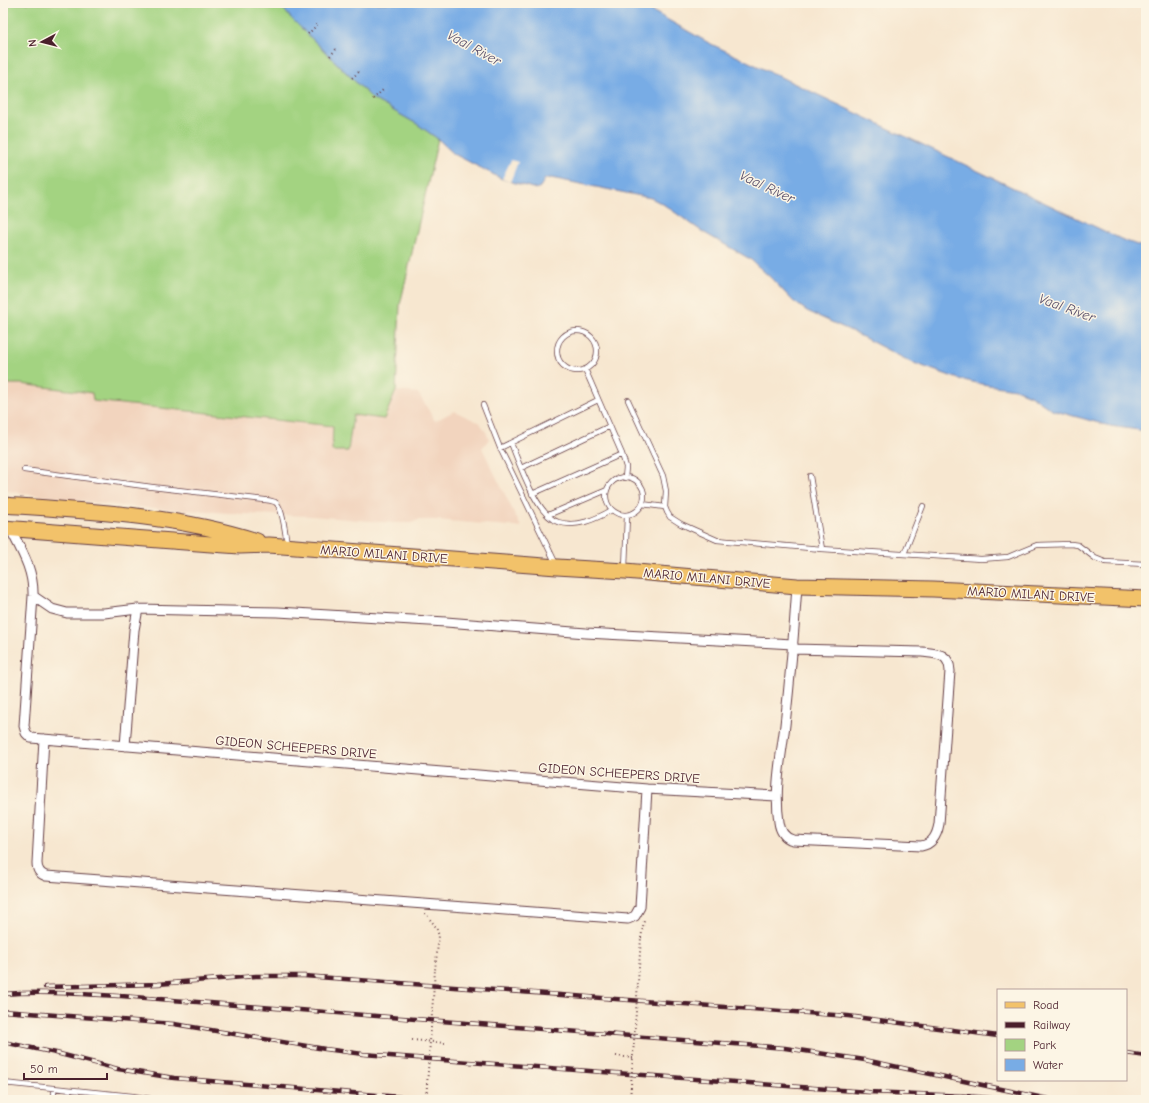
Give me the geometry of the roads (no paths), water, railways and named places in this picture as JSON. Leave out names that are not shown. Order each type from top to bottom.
[{"type":"main road","name":"MARIO MILANI DRIVE","points":[[3,505],[100,513],[179,523],[236,535],[269,545]]},
{"type":"main road","points":[[99,536],[100,513]]},
{"type":"main road","name":"MARIO MILANI DRIVE","points":[[7,528],[240,546],[269,545],[625,571],[797,586],[933,589],[1146,599]]},
{"type":"street","name":"GIDEON SCHEEPERS DRIVE","points":[[7,528],[28,563],[33,580],[24,726],[26,733],[31,738],[647,789],[777,796]]},
{"type":"street","points":[[33,596],[52,609],[67,613],[104,613],[138,609],[285,613],[446,622],[586,633],[793,646],[941,654],[950,666],[950,671],[938,827],[933,840],[928,844],[921,846],[790,839],[785,837],[779,824],[777,796],[793,646],[797,586]]},
{"type":"street","points":[[125,746],[134,630],[138,609]]},
{"type":"street","points":[[44,739],[37,864],[38,871],[43,875],[626,919],[633,918],[640,907],[647,789]]},
{"type":"lane","points":[[575,331],[587,333],[596,343],[597,356],[594,362],[585,370],[571,370],[560,362],[558,348],[563,336],[568,333],[575,331]]},
{"type":"lane","points":[[585,370],[622,454],[626,467],[625,478]]},
{"type":"lane","points":[[500,448],[598,400]]},
{"type":"lane","points":[[628,400],[663,476],[666,491],[665,506],[670,517],[675,521],[716,540],[822,549],[981,559],[1008,556],[1037,545],[1071,544],[1078,546],[1095,558],[1105,562],[1146,564]]},
{"type":"lane","points":[[483,405],[500,448],[557,567]]},
{"type":"lane","points":[[521,468],[610,426]]},
{"type":"lane","points":[[511,443],[532,494],[548,515],[558,522],[567,524],[579,523],[596,519],[612,510]]},
{"type":"lane","points":[[532,494],[622,454]]},
{"type":"lane","points":[[24,470],[276,502],[281,512],[288,547]]},
{"type":"lane","points":[[810,476],[822,549]]},
{"type":"lane","points":[[548,515],[607,490],[614,481],[625,478],[631,479],[640,486],[643,492],[642,504],[638,510],[633,513],[622,515],[612,510],[608,504],[606,498],[607,490]]},
{"type":"lane","points":[[642,504],[665,506]]},
{"type":"lane","points":[[904,554],[924,506]]},
{"type":"lane","points":[[625,571],[627,515]]},
{"type":"lane","points":[[3,1083],[134,1096],[157,1100]]},
{"type":"lane","points":[[54,1088],[54,1100]]},
{"type":"water","name":"Vaal River","points":[[279,3],[638,3],[709,43],[1123,240],[1146,248],[1146,431],[1110,426],[1052,410],[1030,395],[1015,389],[959,379],[911,362],[849,330],[807,311],[793,301],[750,259],[703,232],[663,204],[651,198],[551,178],[545,179],[540,187],[536,189],[502,179],[454,154],[438,139],[417,124],[373,99],[290,17]]},
{"type":"railway","points":[[45,987],[158,984],[256,976],[304,976],[848,1016],[997,1036]]},
{"type":"railway","points":[[3,994],[47,993],[121,996],[785,1048],[865,1060],[1053,1100]]},
{"type":"railway","points":[[3,1011],[174,1024],[363,1054],[868,1092],[967,1096],[1012,1100]]},
{"type":"railway","points":[[3,1042],[56,1053],[118,1069],[174,1078],[436,1100]]},
{"type":"railway","points":[[1127,1053],[1146,1056]]}]
